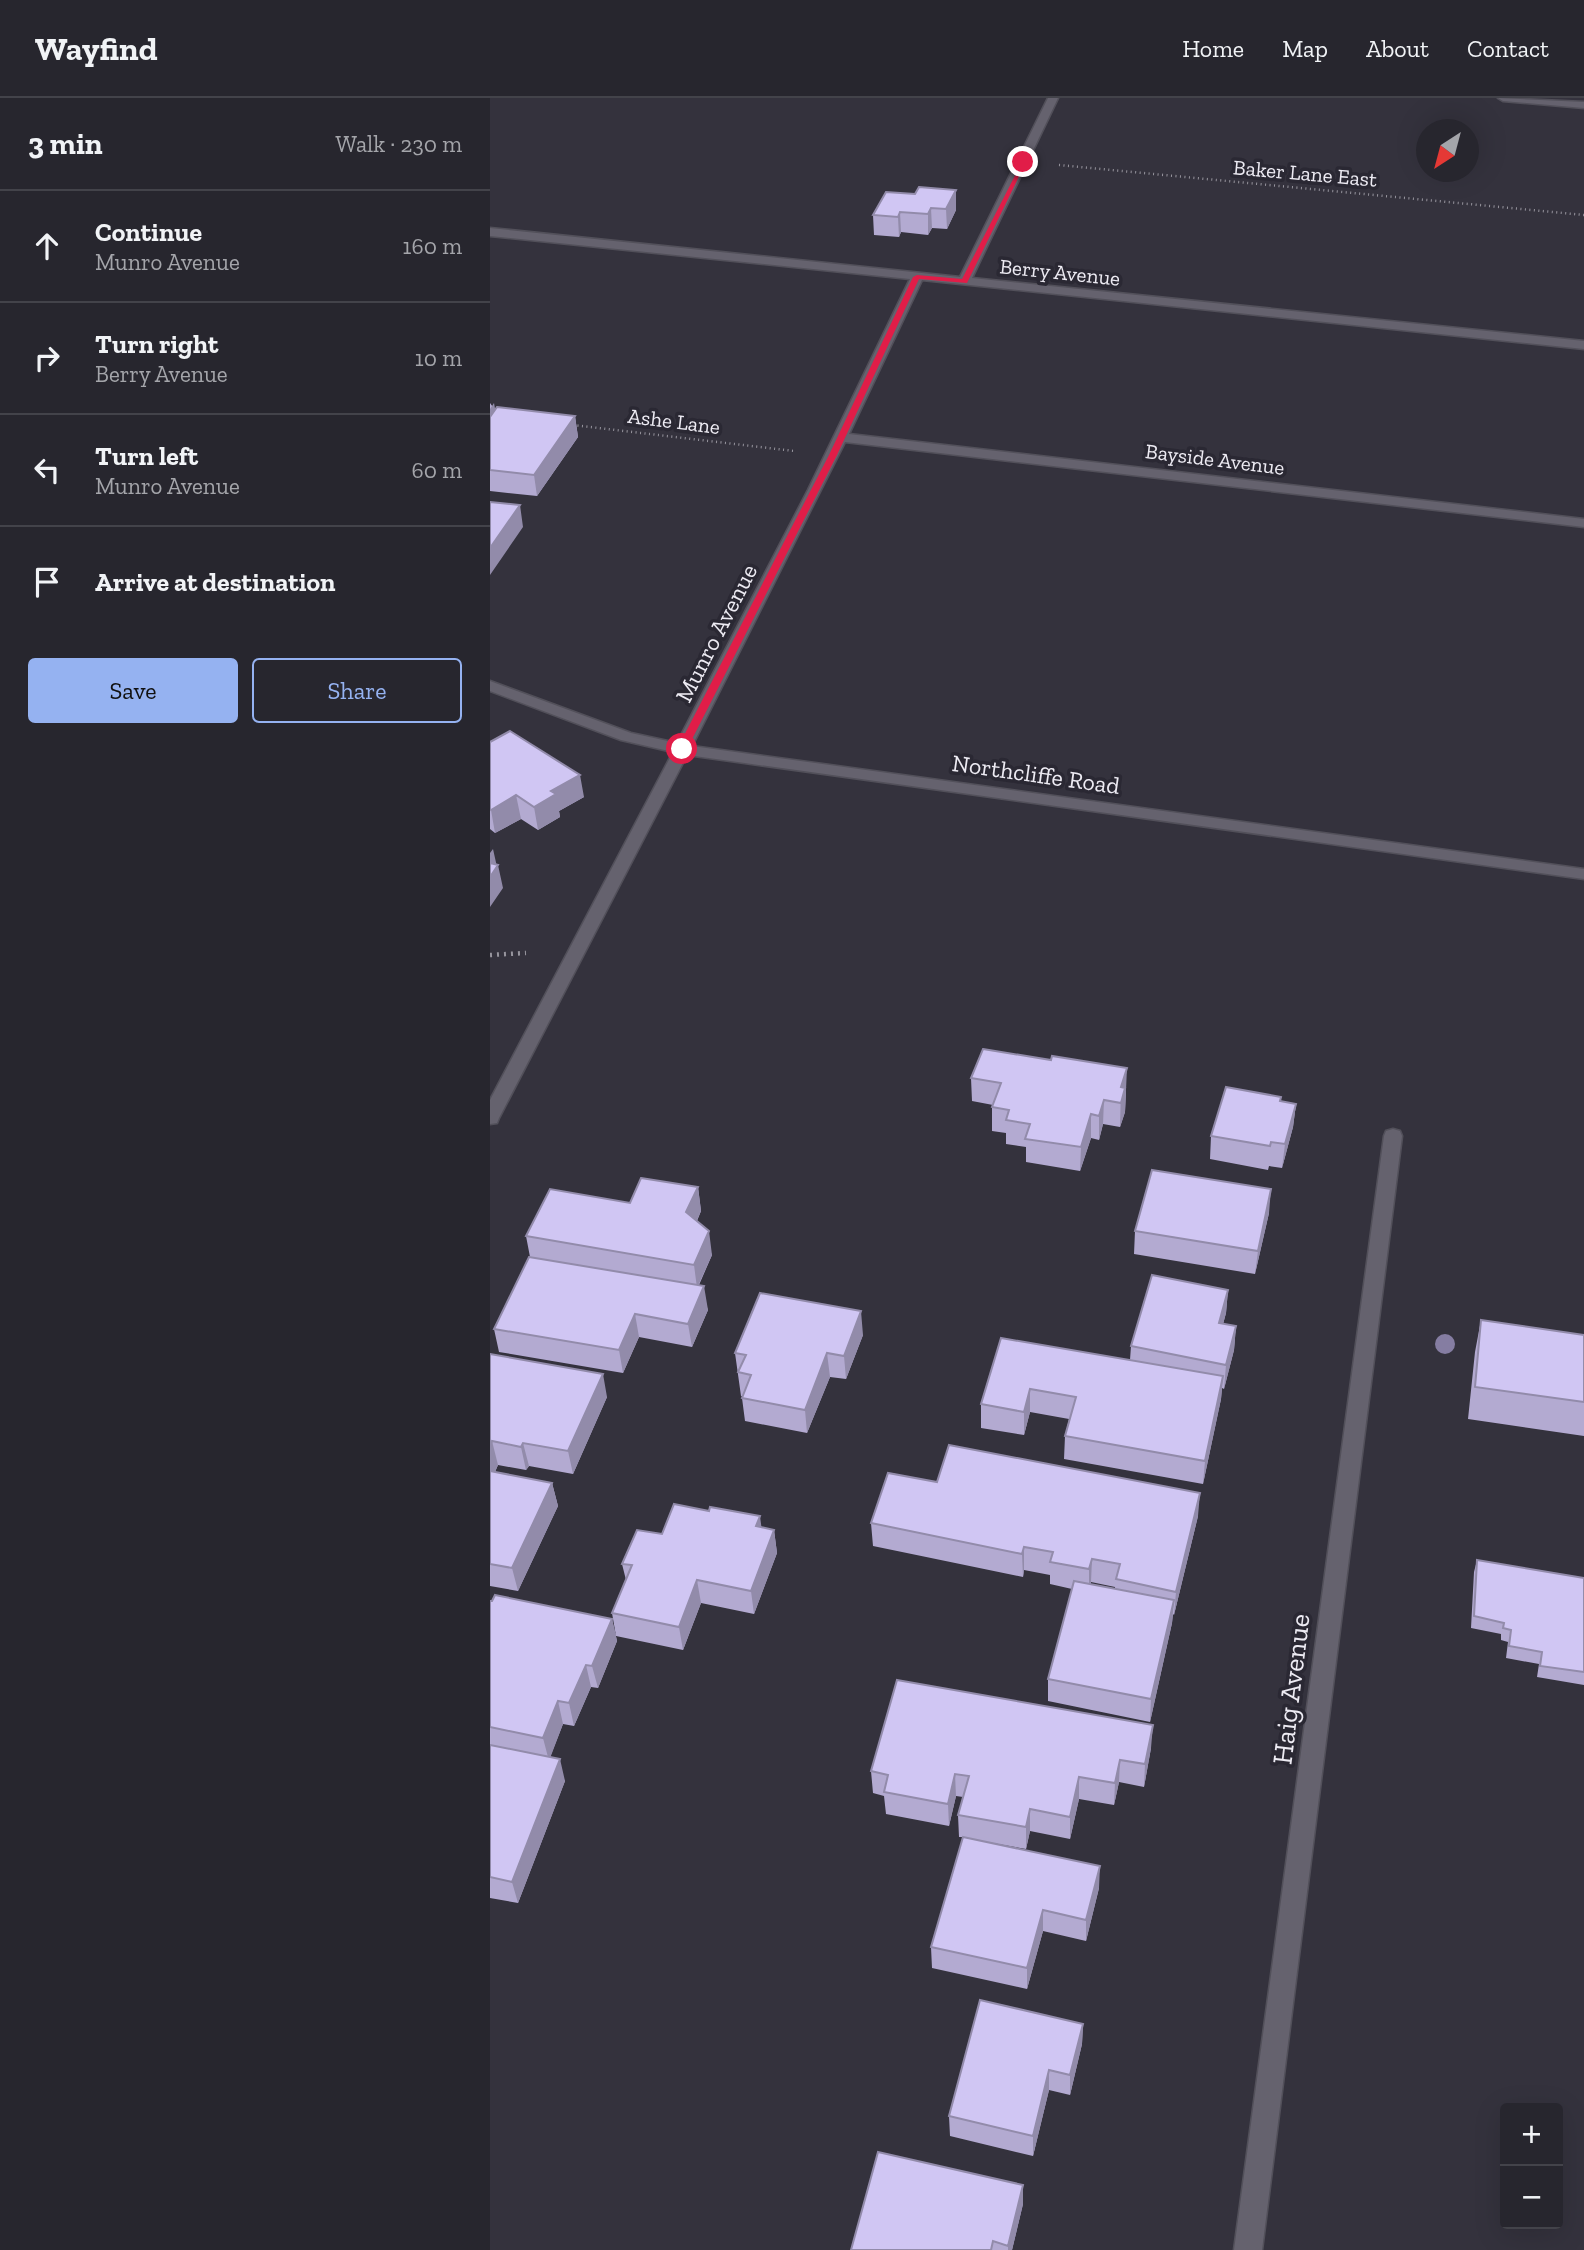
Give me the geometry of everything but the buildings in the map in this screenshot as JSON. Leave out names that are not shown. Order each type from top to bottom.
[{"type":"street","points":[[964,281],[1053,98]]},
{"type":"street","points":[[1503,98],[1584,105]]},
{"type":"street","name":"Berry Avenue","points":[[490,232],[1584,345]]},
{"type":"street","name":"Munro Avenue","points":[[490,1118],[833,455],[917,277]]},
{"type":"street","name":"Bayside Avenue","points":[[841,437],[1584,523]]},
{"type":"street","name":"Northcliffe Road","points":[[490,686],[627,737],[682,749],[1584,874]]},
{"type":"street","name":"Haig Avenue","points":[[1248,2250],[1392,1136]]},
{"type":"path","name":"Baker Lane East","points":[[1023,162],[1584,215]]},
{"type":"path","name":"Ashe Lane","points":[[564,424],[833,455]]},
{"type":"path","points":[[490,955],[526,953]]},
{"type":"route","points":[[682,749],[833,455],[917,277],[964,281],[1023,162]]}]
